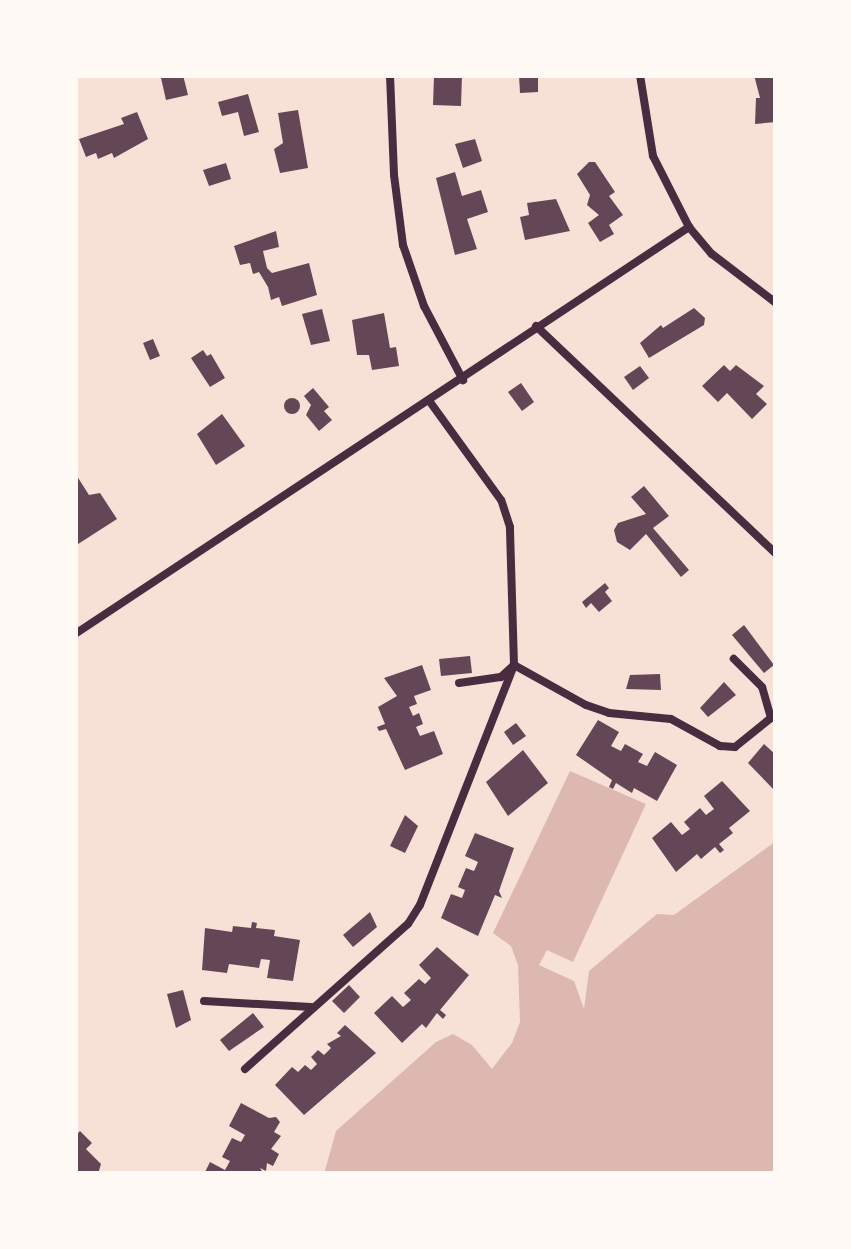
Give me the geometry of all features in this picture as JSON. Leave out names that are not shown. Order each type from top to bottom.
[{"type":"street","points":[[390,75],[394,176],[403,245],[424,306],[464,380]]},
{"type":"street","points":[[640,75],[654,156],[689,227],[712,254],[776,303]]},
{"type":"street","points":[[75,634],[464,380],[536,326],[689,227]]},
{"type":"street","points":[[536,326],[776,554]]},
{"type":"street","points":[[245,1069],[408,924],[420,905],[514,665],[510,528],[501,500],[430,402]]},
{"type":"street","points":[[514,665],[586,705],[609,713],[672,719],[720,746],[735,747],[771,718],[762,687],[734,659]]},
{"type":"street","points":[[459,683],[501,678],[514,665]]},
{"type":"street","points":[[204,1001],[311,1007]]},
{"type":"shaded area","points":[[570,771],[646,804],[573,962],[547,950],[539,965],[574,981],[584,1009],[589,971],[657,914],[674,915],[776,841],[776,1174],[324,1174],[336,1131],[436,1042],[453,1034],[472,1045],[492,1069],[512,1043],[520,1022],[518,965],[511,946],[493,933]]},
{"type":"building","points":[[183,75],[188,95],[166,100],[161,78]]},
{"type":"building","points":[[462,75],[461,106],[433,105],[434,76]]},
{"type":"building","points":[[519,75],[538,75],[538,92],[520,93]]},
{"type":"building","points":[[754,75],[776,75],[776,122],[755,124],[756,98],[760,98]]},
{"type":"building","points":[[248,94],[259,132],[244,136],[238,112],[222,116],[218,102]]},
{"type":"building","points":[[298,110],[308,168],[280,173],[274,149],[283,143],[278,113]]},
{"type":"building","points":[[137,112],[148,139],[114,158],[112,153],[98,159],[96,153],[86,157],[79,139],[124,124],[121,118]]},
{"type":"building","points":[[475,139],[482,161],[463,168],[455,144]]},
{"type":"building","points":[[589,162],[595,162],[615,192],[609,196],[623,215],[609,225],[614,234],[600,242],[588,223],[599,215],[587,205],[590,195],[577,174]]},
{"type":"building","points":[[226,163],[231,179],[209,186],[203,170]]},
{"type":"building","points":[[455,172],[462,196],[481,190],[488,212],[467,219],[477,249],[455,255],[436,178]]},
{"type":"building","points":[[556,199],[570,231],[525,240],[520,217],[529,215],[527,203]]},
{"type":"building","points":[[276,231],[279,247],[263,251],[267,268],[272,273],[309,263],[317,295],[282,306],[279,297],[271,300],[268,287],[259,272],[253,274],[250,263],[240,265],[234,246]]},
{"type":"building","points":[[694,308],[705,318],[704,325],[649,358],[640,343],[661,325],[663,328]]},
{"type":"building","points":[[322,309],[330,341],[311,345],[302,314]]},
{"type":"building","points":[[384,313],[390,348],[396,347],[399,366],[372,370],[369,355],[357,355],[352,320]]},
{"type":"building","points":[[153,339],[160,356],[150,360],[143,343]]},
{"type":"building","points":[[203,350],[207,356],[211,354],[225,378],[210,387],[191,358]]},
{"type":"building","points":[[724,365],[730,371],[736,365],[764,386],[756,394],[767,404],[752,419],[727,393],[718,402],[702,386]]},
{"type":"building","points":[[640,366],[649,378],[633,390],[624,377]]},
{"type":"building","points":[[521,383],[534,402],[522,411],[508,392]]},
{"type":"building","points":[[313,388],[329,407],[324,411],[332,420],[319,431],[306,415],[311,405],[304,396]]},
{"type":"building","points":[[292,398],[300,406],[292,414],[284,406]]},
{"type":"building","points":[[222,414],[245,446],[216,465],[197,434]]},
{"type":"building","points":[[75,473],[89,495],[100,493],[117,519],[75,546]]},
{"type":"building","points":[[644,486],[669,516],[653,528],[689,570],[681,577],[646,534],[630,550],[617,542],[614,530],[618,523],[646,514],[631,497]]},
{"type":"building","points":[[605,583],[609,588],[605,592],[612,601],[599,612],[591,603],[586,608],[582,602]]},
{"type":"building","points":[[744,625],[774,665],[764,673],[732,635]]},
{"type":"building","points":[[470,656],[472,673],[441,676],[439,659]]},
{"type":"building","points":[[422,665],[431,690],[414,696],[417,704],[409,707],[413,716],[419,713],[423,724],[416,727],[420,736],[434,731],[443,754],[405,770],[386,729],[379,731],[377,727],[385,724],[378,707],[397,696],[384,678]]},
{"type":"building","points":[[660,674],[661,690],[626,689],[630,675]]},
{"type":"building","points":[[724,682],[736,695],[708,717],[700,708]]},
{"type":"building","points":[[598,720],[619,732],[611,746],[621,751],[625,744],[643,754],[638,762],[647,766],[655,752],[677,765],[657,801],[634,788],[632,793],[616,783],[613,789],[609,787],[612,780],[576,755]]},
{"type":"building","points":[[516,723],[526,736],[513,745],[504,732]]},
{"type":"building","points":[[764,744],[776,755],[776,792],[748,763]]},
{"type":"building","points":[[523,750],[548,783],[508,816],[486,782]]},
{"type":"building","points":[[722,781],[750,811],[729,828],[733,833],[719,844],[724,850],[720,853],[715,847],[701,859],[697,854],[676,872],[652,838],[671,822],[682,835],[690,829],[684,822],[700,808],[706,815],[714,809],[704,796]]},
{"type":"building","points":[[405,815],[418,826],[405,853],[390,846]]},
{"type":"building","points":[[475,833],[514,848],[499,891],[502,898],[495,895],[478,936],[441,918],[451,894],[462,898],[465,890],[458,887],[466,868],[474,871],[478,862],[465,856]]},
{"type":"building","points":[[370,912],[377,927],[353,947],[343,935]]},
{"type":"building","points":[[252,922],[257,923],[256,928],[275,930],[274,936],[300,940],[293,981],[267,978],[270,960],[261,959],[259,968],[229,964],[227,973],[202,970],[205,928],[232,932],[233,926],[251,928]]},
{"type":"building","points":[[437,947],[469,975],[440,1010],[446,1015],[443,1019],[437,1013],[426,1028],[422,1024],[402,1043],[374,1013],[392,996],[403,1007],[411,1000],[404,993],[419,979],[425,984],[431,978],[419,965]]},
{"type":"building","points":[[349,985],[360,997],[344,1013],[332,1001]]},
{"type":"building","points":[[183,990],[191,1020],[176,1028],[167,994]]},
{"type":"building","points":[[253,1013],[264,1027],[229,1051],[220,1040]]},
{"type":"building","points":[[345,1025],[376,1053],[304,1115],[275,1085],[292,1067],[298,1072],[305,1065],[311,1070],[317,1064],[311,1057],[318,1050],[324,1055],[331,1048],[327,1044],[341,1036],[337,1033]]},
{"type":"building","points":[[241,1103],[280,1122],[274,1132],[281,1136],[271,1149],[279,1154],[273,1166],[267,1163],[266,1171],[260,1168],[264,1174],[204,1174],[210,1162],[225,1170],[230,1161],[222,1157],[232,1138],[241,1142],[245,1135],[229,1126]]},
{"type":"building","points":[[80,1131],[92,1143],[86,1149],[101,1164],[98,1174],[75,1174],[75,1136]]}]
